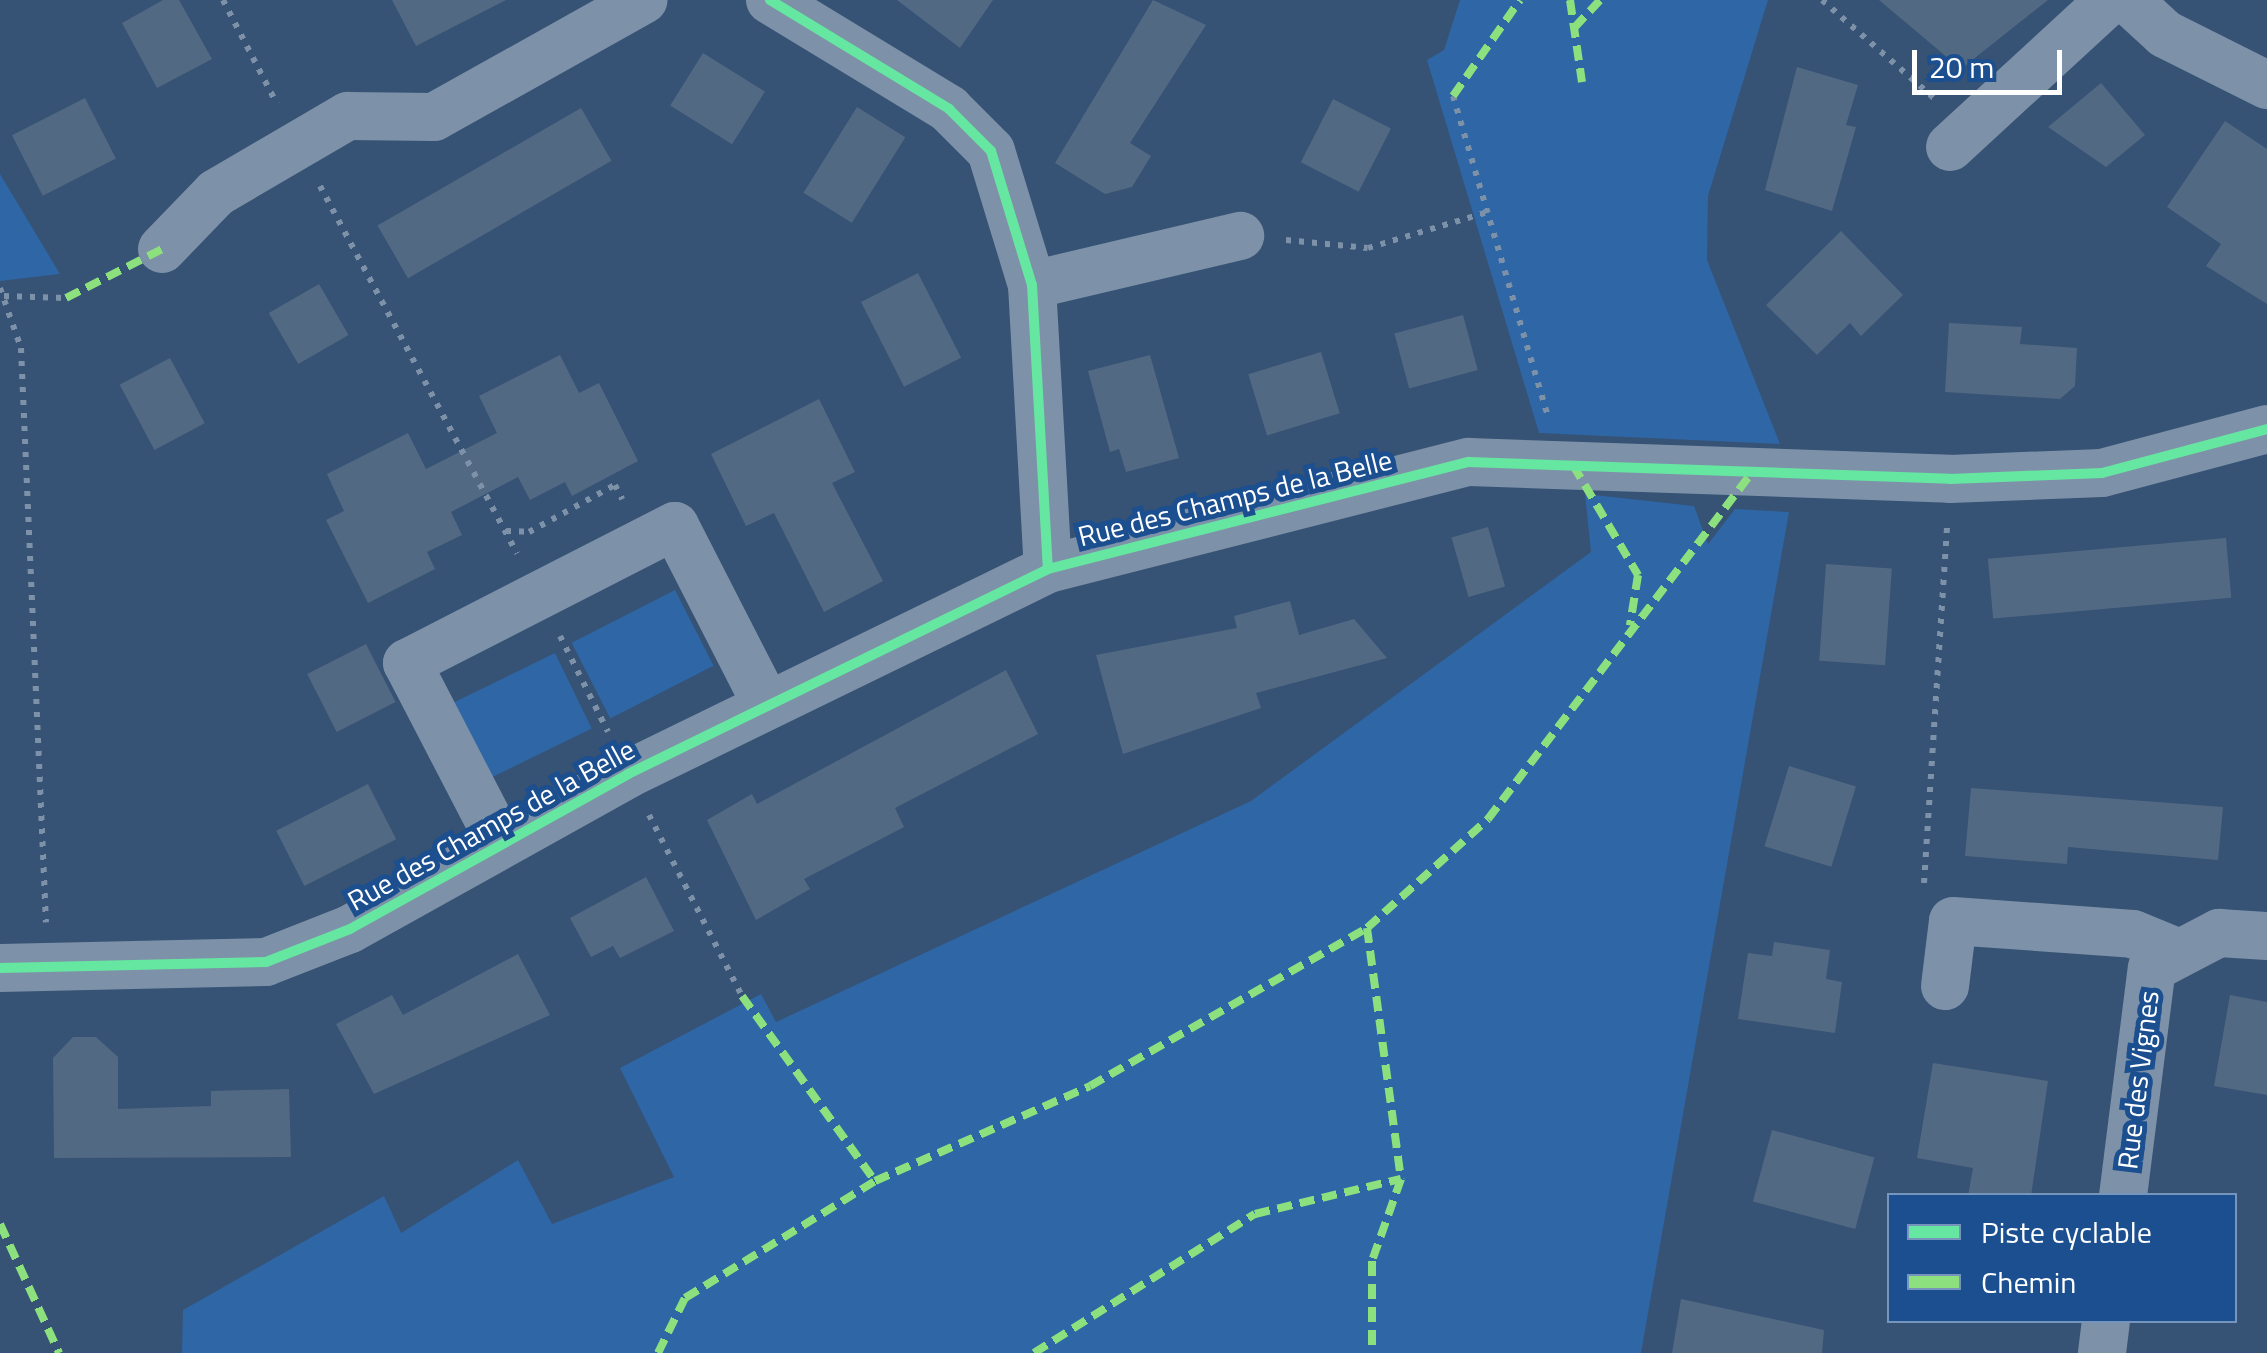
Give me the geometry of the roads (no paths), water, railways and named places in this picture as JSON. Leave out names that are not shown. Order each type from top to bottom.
[{"type":"street","points":[[162,249],[216,193],[348,116],[434,117],[643,0]]},
{"type":"street","points":[[770,0],[949,108],[991,151],[1032,285],[1048,569]]},
{"type":"street","points":[[1959,138],[2110,0]]},
{"type":"street","points":[[2128,0],[2164,34],[2267,85]]},
{"type":"street","points":[[1032,285],[1240,236]]},
{"type":"street","name":"Rue des Champs de la Belle","points":[[0,968],[266,962],[350,928],[766,704],[1048,569],[1470,462],[1950,479],[2102,473],[2267,429]]},
{"type":"street","name":"Rue des Champs de la Belle","points":[[501,844],[407,663],[675,526],[766,704]]},
{"type":"street","points":[[1945,986],[1953,921],[2133,934],[2180,954]]},
{"type":"street","name":"Rue des Vignes","points":[[2122,1193],[2152,968],[2218,933],[2267,936]]},
{"type":"street","points":[[2102,1353],[2106,1323]]}]
